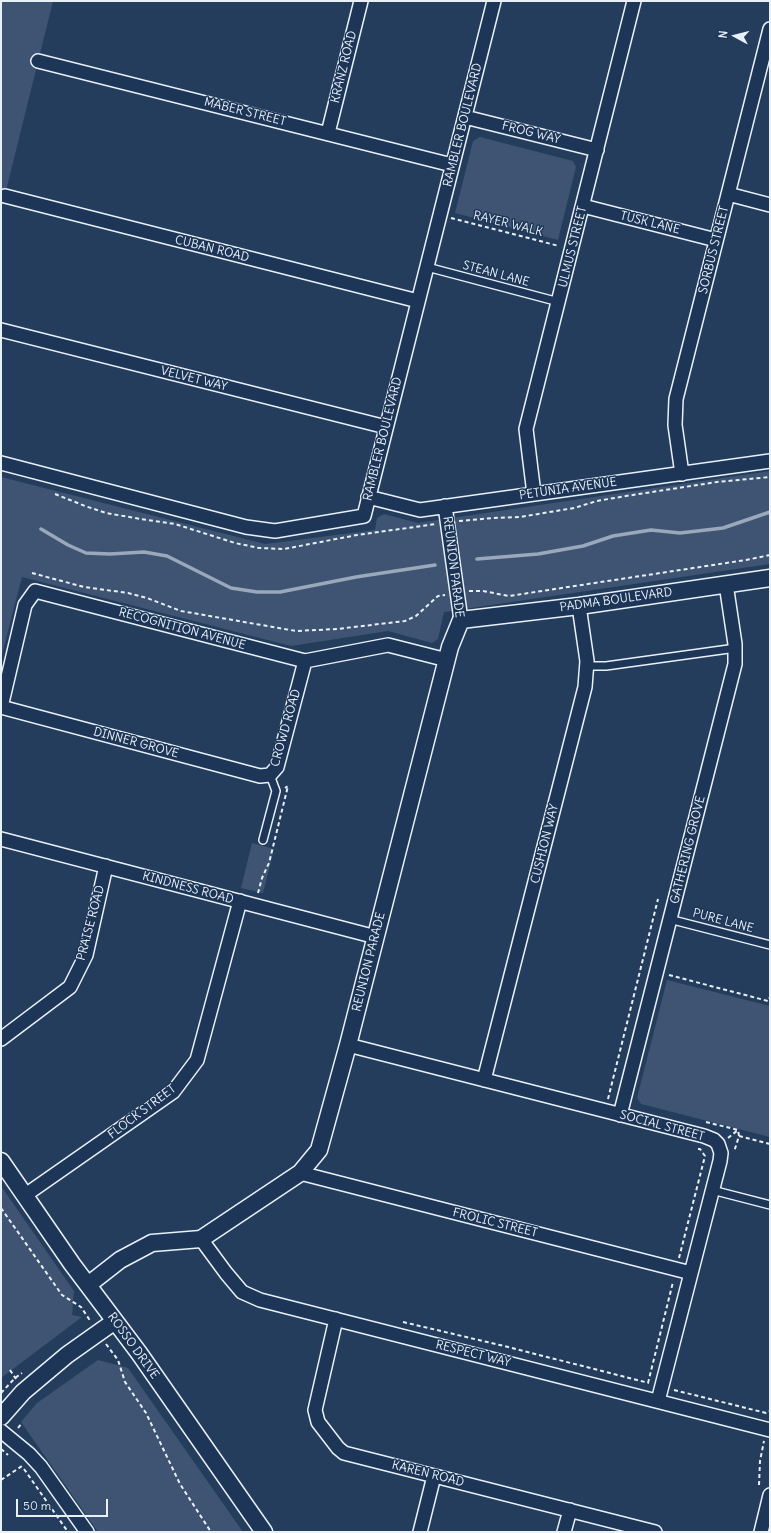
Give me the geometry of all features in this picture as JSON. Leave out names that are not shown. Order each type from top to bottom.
[{"type":"street","name":"RAMBLER BOULEVARD","points":[[1,463],[246,527],[274,531],[364,516],[452,165],[466,117],[494,1]]},
{"type":"street","name":"ULMUS STREET","points":[[534,494],[526,429],[634,1]]},
{"type":"street","name":"KRANZ ROAD","points":[[328,133],[357,2]]},
{"type":"street","name":"SORBUS STREET","points":[[682,474],[674,407],[770,29]]},
{"type":"street","name":"MABER STREET","points":[[38,61],[452,165]]},
{"type":"street","name":"FROG WAY","points":[[466,117],[597,150]]},
{"type":"street","points":[[728,194],[770,205]]},
{"type":"street","name":"CUBAN ROAD","points":[[5,196],[418,301]]},
{"type":"street","name":"TUSK LANE","points":[[583,206],[716,240]]},
{"type":"street","name":"VELVET WAY","points":[[1,330],[386,428]]},
{"type":"street","name":"PETUNIA AVENUE","points":[[368,497],[420,510],[770,461]]},
{"type":"street","name":"REUNION PARADE","points":[[201,1239],[300,1173],[319,1150],[348,1045],[450,647],[461,620],[445,506]]},
{"type":"street","name":"PADMA BOULEVARD","points":[[461,620],[579,606],[770,578]]},
{"type":"street","name":"GATHERING GROVE","points":[[622,1108],[734,669],[736,648],[726,584]]},
{"type":"street","name":"RECOGNITION AVENUE","points":[[1,707],[25,604],[35,591],[305,661],[388,645],[447,660]]},
{"type":"street","name":"CUSHION WAY","points":[[484,1080],[587,678],[588,666],[579,606]]},
{"type":"street","name":"CROWD ROAD","points":[[270,776],[277,767],[305,661]]},
{"type":"street","name":"DINNER GROVE","points":[[1,707],[260,776],[270,776]]},
{"type":"street","name":"KINDNESS ROAD","points":[[1,839],[376,937]]},
{"type":"street","name":"PRAISE ROAD","points":[[1,1039],[70,986],[86,955],[106,866]]},
{"type":"street","name":"FLOCK STREET","points":[[24,1196],[173,1092],[197,1060],[240,902]]},
{"type":"street","name":"SOCIAL STREET","points":[[348,1045],[484,1080],[622,1108],[714,1140],[719,1146],[721,1153],[658,1401]]},
{"type":"street","name":"ROSSO DRIVE","points":[[1,1161],[24,1196],[138,1352],[264,1532]]},
{"type":"street","name":"FROLIC STREET","points":[[300,1173],[691,1273]]},
{"type":"street","points":[[88,1285],[120,1260],[152,1242],[201,1239]]},
{"type":"street","name":"RESPECT WAY","points":[[201,1239],[242,1292],[260,1300],[768,1429]]},
{"type":"street","name":"KAREN ROAD","points":[[336,1319],[314,1410],[318,1422],[338,1448],[344,1453],[655,1532]]},
{"type":"street","points":[[1,1417],[23,1392],[67,1355],[115,1321]]},
{"type":"street","points":[[1,1431],[29,1454],[41,1467],[87,1532]]},
{"type":"street","points":[[420,1532],[434,1476]]},
{"type":"street","points":[[761,1532],[770,1495]]},
{"type":"street","points":[[564,1532],[570,1510]]},
{"type":"lane","name":"STEAN LANE","points":[[427,267],[559,302]]},
{"type":"lane","points":[[588,666],[606,666],[736,648]]},
{"type":"lane","name":"CROWD ROAD","points":[[263,840],[276,791],[270,776]]},
{"type":"lane","name":"PURE LANE","points":[[670,919],[770,945]]},
{"type":"lane","points":[[712,1190],[770,1205]]},
{"type":"path","name":"RAYER WALK","points":[[440,215],[572,249]]},
{"type":"path","points":[[448,523],[520,517],[574,508],[597,501],[626,496],[717,482],[770,477]]},
{"type":"path","points":[[32,573],[84,587],[147,598],[181,612],[296,631],[338,629],[405,621],[416,616],[438,596],[471,591],[483,591],[509,596],[746,560],[770,555]]},
{"type":"path","points":[[622,1108],[608,1098],[658,899]]},
{"type":"path","points":[[668,975],[768,1001],[770,996]]},
{"type":"path","points":[[701,1121],[738,1130],[739,1136],[733,1157]]},
{"type":"path","points":[[739,1136],[770,1144]]},
{"type":"path","points":[[648,1383],[705,1156],[700,1149],[692,1147]]},
{"type":"path","points":[[1,1208],[62,1294],[81,1308],[118,1360],[125,1382],[146,1413],[180,1484],[211,1532]]},
{"type":"path","points":[[403,1322],[504,1346],[766,1413],[770,1412],[768,1429],[760,1461],[759,1485]]},
{"type":"path","points":[[1,1449],[12,1458]]},
{"type":"path","points":[[17,1462],[22,1466],[68,1532]]},
{"type":"path","points":[[1,1480],[22,1466]]},
{"type":"shaded area","points":[[1,1],[53,1],[1,211]]},
{"type":"shaded area","points":[[480,137],[573,161],[576,167],[558,240],[455,213],[473,141]]},
{"type":"shaded area","points":[[770,471],[770,564],[444,612],[438,639],[432,643],[388,631],[291,646],[22,577],[1,658],[1,477],[265,544],[375,530],[377,518],[384,514],[418,523]]},
{"type":"shaded area","points":[[252,843],[274,849],[263,893],[241,888]]},
{"type":"shaded area","points":[[667,980],[770,1006],[770,1137],[641,1104],[637,1098]]},
{"type":"shaded area","points":[[1,1186],[74,1291],[72,1315],[82,1317],[1,1378]]},
{"type":"shaded area","points":[[98,1360],[128,1368],[243,1532],[98,1532],[21,1422],[37,1403]]},
{"type":"waterway","points":[[477,559],[538,554],[583,546],[613,536],[651,530],[680,533],[723,528],[770,512]]},
{"type":"waterway","points":[[41,529],[68,545],[86,553],[110,554],[144,552],[167,556],[231,588],[257,592],[280,592],[356,577],[435,565]]}]
